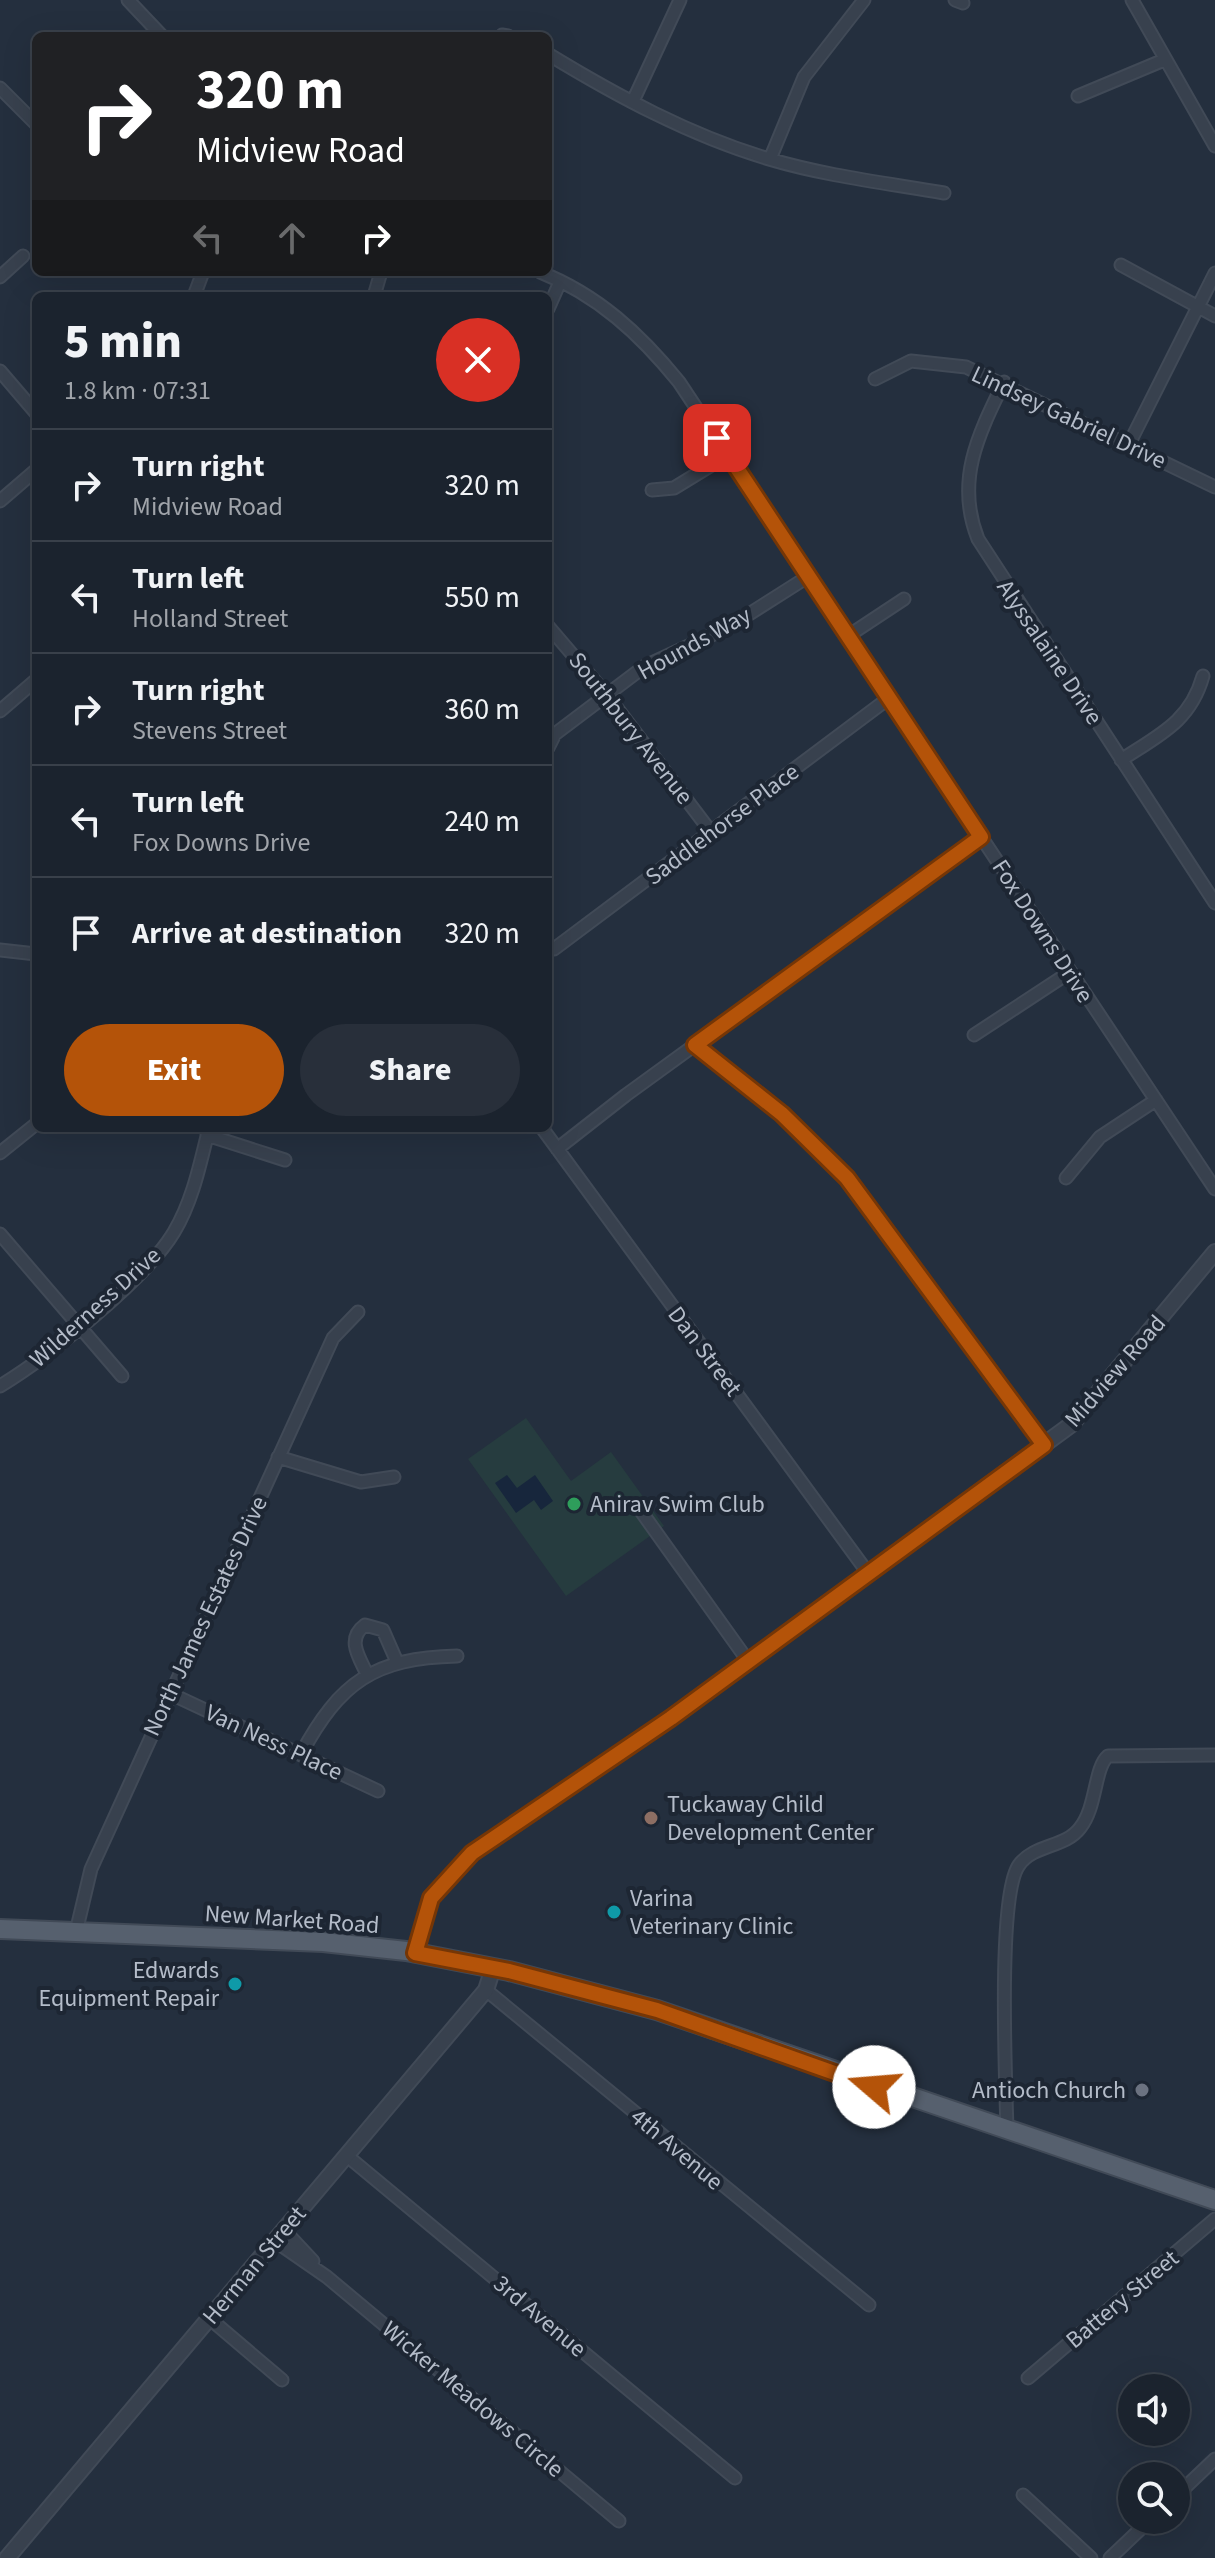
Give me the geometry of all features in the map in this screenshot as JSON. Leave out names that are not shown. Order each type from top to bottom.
[{"type":"main road","name":"New Market Road","points":[[0,1929],[292,1940],[415,1953],[493,1968],[657,2010],[1215,2200]]},
{"type":"street","points":[[128,0],[158,32]]},
{"type":"street","points":[[633,101],[680,0]]},
{"type":"street","points":[[770,159],[804,77],[864,0]]},
{"type":"street","points":[[1132,0],[1215,146]]},
{"type":"street","points":[[552,56],[709,138],[770,159],[944,193]]},
{"type":"street","points":[[1078,96],[1164,60]]},
{"type":"street","points":[[0,88],[32,120]]},
{"type":"street","points":[[0,277],[23,256]]},
{"type":"street","points":[[1121,265],[1215,316]]},
{"type":"street","points":[[1129,444],[1215,273]]},
{"type":"street","name":"Fox Downs Drive","points":[[548,276],[592,298],[622,320],[679,382],[1215,1189]]},
{"type":"street","points":[[552,300],[560,282]]},
{"type":"street","name":"Lindsey Gabriel Drive","points":[[875,379],[903,363],[926,360],[966,367],[1004,382],[1215,487]]},
{"type":"street","points":[[0,371],[32,408]]},
{"type":"street","name":"Alyssalaine Drive","points":[[1004,382],[970,458],[968,500],[973,528],[992,566],[1215,903]]},
{"type":"street","points":[[652,490],[674,488],[728,455]]},
{"type":"street","points":[[0,501],[32,473]]},
{"type":"street","name":"Hounds Way","points":[[552,740],[555,734],[645,666],[727,628],[809,576]]},
{"type":"street","points":[[848,636],[904,599]]},
{"type":"street","name":"Southbury Avenue","points":[[552,631],[607,695],[711,832]]},
{"type":"street","points":[[1121,760],[1182,718],[1197,696],[1203,676]]},
{"type":"street","points":[[0,711],[32,683]]},
{"type":"street","name":"Saddlehorse Place","points":[[554,949],[889,698]]},
{"type":"street","points":[[557,1149],[981,837]]},
{"type":"street","points":[[0,950],[32,954]]},
{"type":"street","points":[[974,1035],[1070,972]]},
{"type":"street","points":[[695,1045],[782,1114],[859,1192],[1044,1445]]},
{"type":"street","points":[[1066,1178],[1100,1137],[1156,1100]]},
{"type":"street","points":[[0,1153],[32,1127]]},
{"type":"street","points":[[208,1132],[285,1160]]},
{"type":"street","name":"Wilderness Drive","points":[[0,1386],[79,1326],[150,1263],[173,1233],[192,1192],[208,1132]]},
{"type":"street","name":"Dan Street","points":[[545,1132],[868,1573]]},
{"type":"street","points":[[0,1234],[122,1376]]},
{"type":"street","name":"Midview Road","points":[[415,1953],[431,1898],[455,1868],[748,1661],[1083,1414],[1215,1252]]},
{"type":"street","name":"North James Estates Drive","points":[[76,1932],[91,1869],[169,1693],[333,1338],[358,1312]]},
{"type":"street","points":[[278,1457],[361,1482],[394,1477]]},
{"type":"street","points":[[638,1507],[748,1661]]},
{"type":"street","points":[[367,1674],[354,1643],[358,1630],[365,1625],[383,1630],[397,1662]]},
{"type":"street","points":[[301,1754],[334,1701],[367,1674],[397,1662],[457,1656]]},
{"type":"street","name":"Van Ness Place","points":[[169,1693],[378,1791]]},
{"type":"street","points":[[1007,2131],[1007,1908],[1016,1869],[1030,1854],[1066,1839],[1082,1827],[1096,1798],[1101,1763],[1108,1756],[1215,1755]]},
{"type":"street","name":"Herman Street","points":[[7,2558],[486,1990],[493,1968]]},
{"type":"street","name":"4th Avenue","points":[[486,1990],[869,2305]]},
{"type":"street","name":"3rd Avenue","points":[[346,2155],[735,2478]]},
{"type":"street","name":"Battery Street","points":[[1028,2378],[1215,2219]]},
{"type":"street","name":"Wicker Meadows Circle","points":[[279,2236],[619,2521]]},
{"type":"street","points":[[209,2318],[282,2380]]},
{"type":"street","points":[[1190,2483],[1215,2459]]},
{"type":"street","points":[[1023,2495],[1091,2558]]},
{"type":"street","points":[[1110,2558],[1135,2534]]},
{"type":"green space","name":"Anirav Swim Club","points":[[526,1418],[571,1481],[611,1452],[664,1526],[566,1596],[468,1459]]},
{"type":"water","points":[[507,1475],[517,1488],[535,1475],[553,1501],[541,1510],[534,1500],[516,1513],[495,1483]]},
{"type":"place","name":"Anirav Swim Club","points":[[574,1504]]},
{"type":"place","name":"Tuckaway Child Development Center","points":[[651,1818]]},
{"type":"place","name":"Varina Veterinary Clinic","points":[[614,1912]]},
{"type":"place","name":"Edwards Equipment Repair","points":[[235,1984]]},
{"type":"place","name":"Antioch Church","points":[[1142,2090]]},
{"type":"route","points":[[717,438],[981,837],[695,1045],[782,1114],[847,1178],[1044,1445],[671,1718],[472,1853],[455,1868],[431,1898],[415,1953],[509,1971],[657,2010],[874,2087]]}]
